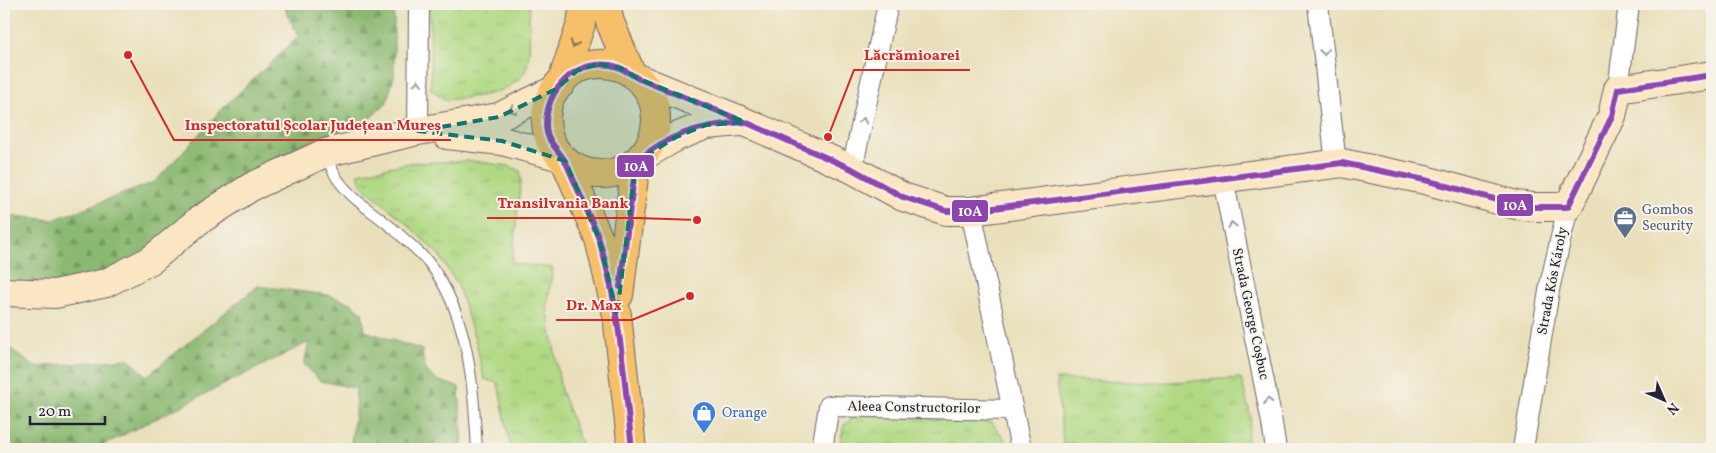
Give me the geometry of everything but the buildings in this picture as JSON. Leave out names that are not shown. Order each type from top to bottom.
[{"type":"main road","points":[[558,87],[581,24],[584,4]]},
{"type":"main road","points":[[606,4],[610,22],[634,76]]},
{"type":"main road","points":[[563,159],[578,170],[600,174],[623,170],[639,159],[651,144],[656,130],[653,102],[647,89],[634,76],[621,68],[610,65],[588,66],[568,76],[558,87],[550,100],[546,124],[551,142],[563,159],[599,239],[617,315],[632,449]]},
{"type":"main road","points":[[617,315],[639,159]]},
{"type":"street","points":[[418,131],[419,4]]},
{"type":"street","points":[[852,169],[888,4]]},
{"type":"street","points":[[1318,4],[1336,164]]},
{"type":"street","name":"Strada Kós Károly","points":[[1523,449],[1550,285],[1568,207],[1612,116],[1618,89],[1629,4]]},
{"type":"street","points":[[1618,89],[1712,75]]},
{"type":"street","points":[[634,76],[852,169],[902,197],[946,211],[971,211],[1342,162],[1426,180],[1516,205],[1568,207]]},
{"type":"street","points":[[4,292],[55,294],[106,282],[151,260],[198,221],[251,187],[325,153],[418,131],[498,117],[558,87]]},
{"type":"street","points":[[639,159],[676,137],[706,125],[745,122]]},
{"type":"street","points":[[418,131],[502,141],[563,159]]},
{"type":"street","name":"Strada George Coșbuc","points":[[1222,179],[1276,449]]},
{"type":"street","points":[[971,211],[1022,449]]},
{"type":"street","name":"Aleea Constructorilor","points":[[822,449],[829,406],[1013,410]]},
{"type":"lane","points":[[325,153],[338,181],[353,196],[398,233],[429,263],[448,293],[467,347],[474,396],[477,449]]},
{"type":"highlighted area","points":[[599,64],[621,68],[637,78],[745,122],[706,125],[676,137],[636,162],[617,315],[599,239],[565,161],[502,141],[418,131],[499,117],[556,89],[578,70]]},
{"type":"green space","points":[[283,4],[394,4],[394,76],[387,102],[366,122],[319,137],[246,176],[147,254],[102,274],[55,285],[4,282],[4,216],[53,220],[155,182],[223,108],[298,37]]},
{"type":"green space","points":[[430,4],[529,4],[529,50],[527,67],[524,73],[517,81],[499,91],[445,100],[431,89]]},
{"type":"green space","points":[[472,161],[509,166],[520,171],[521,181],[512,263],[553,268],[547,305],[561,390],[583,449],[511,449],[498,383],[484,379],[477,346],[458,286],[439,255],[405,222],[361,185],[358,173],[410,163]]},
{"type":"green space","points":[[258,286],[328,295],[351,303],[362,312],[365,331],[422,350],[425,367],[432,376],[437,380],[459,387],[463,449],[350,449],[355,414],[356,388],[320,381],[304,364],[309,342],[95,449],[4,449],[4,344],[35,367],[129,359],[147,376]]},
{"type":"green space","points":[[1241,378],[1251,418],[1245,449],[1064,449],[1056,379],[1151,383]]},
{"type":"green space","points":[[857,415],[991,422],[1005,439],[1006,449],[839,449],[844,425]]},
{"type":"transit line","name":"10A","points":[[632,449],[617,317],[606,265],[596,232],[566,163],[550,141],[546,124],[551,99],[557,89],[574,73],[585,68],[597,65],[617,67],[637,78],[745,122],[852,169],[903,197],[946,211],[971,211],[1342,163],[1425,180],[1516,205],[1568,207],[1612,116],[1618,89],[1712,75]]},
{"type":"transit line","name":"10A","points":[[620,287],[636,162],[648,152],[673,137],[700,128],[745,122]]},
{"type":"place","name":"Inspectoratul Școlar Județean Mureș","points":[[128,55]]},
{"type":"place","name":"Lăcrămioarei","points":[[828,137]]},
{"type":"place","name":"Transilvania Bank","points":[[697,220]]},
{"type":"place","name":"Gombos Security","points":[[1625,239]]},
{"type":"place","name":"Dr. Max","points":[[690,296]]},
{"type":"place","name":"Orange","points":[[704,434]]}]
